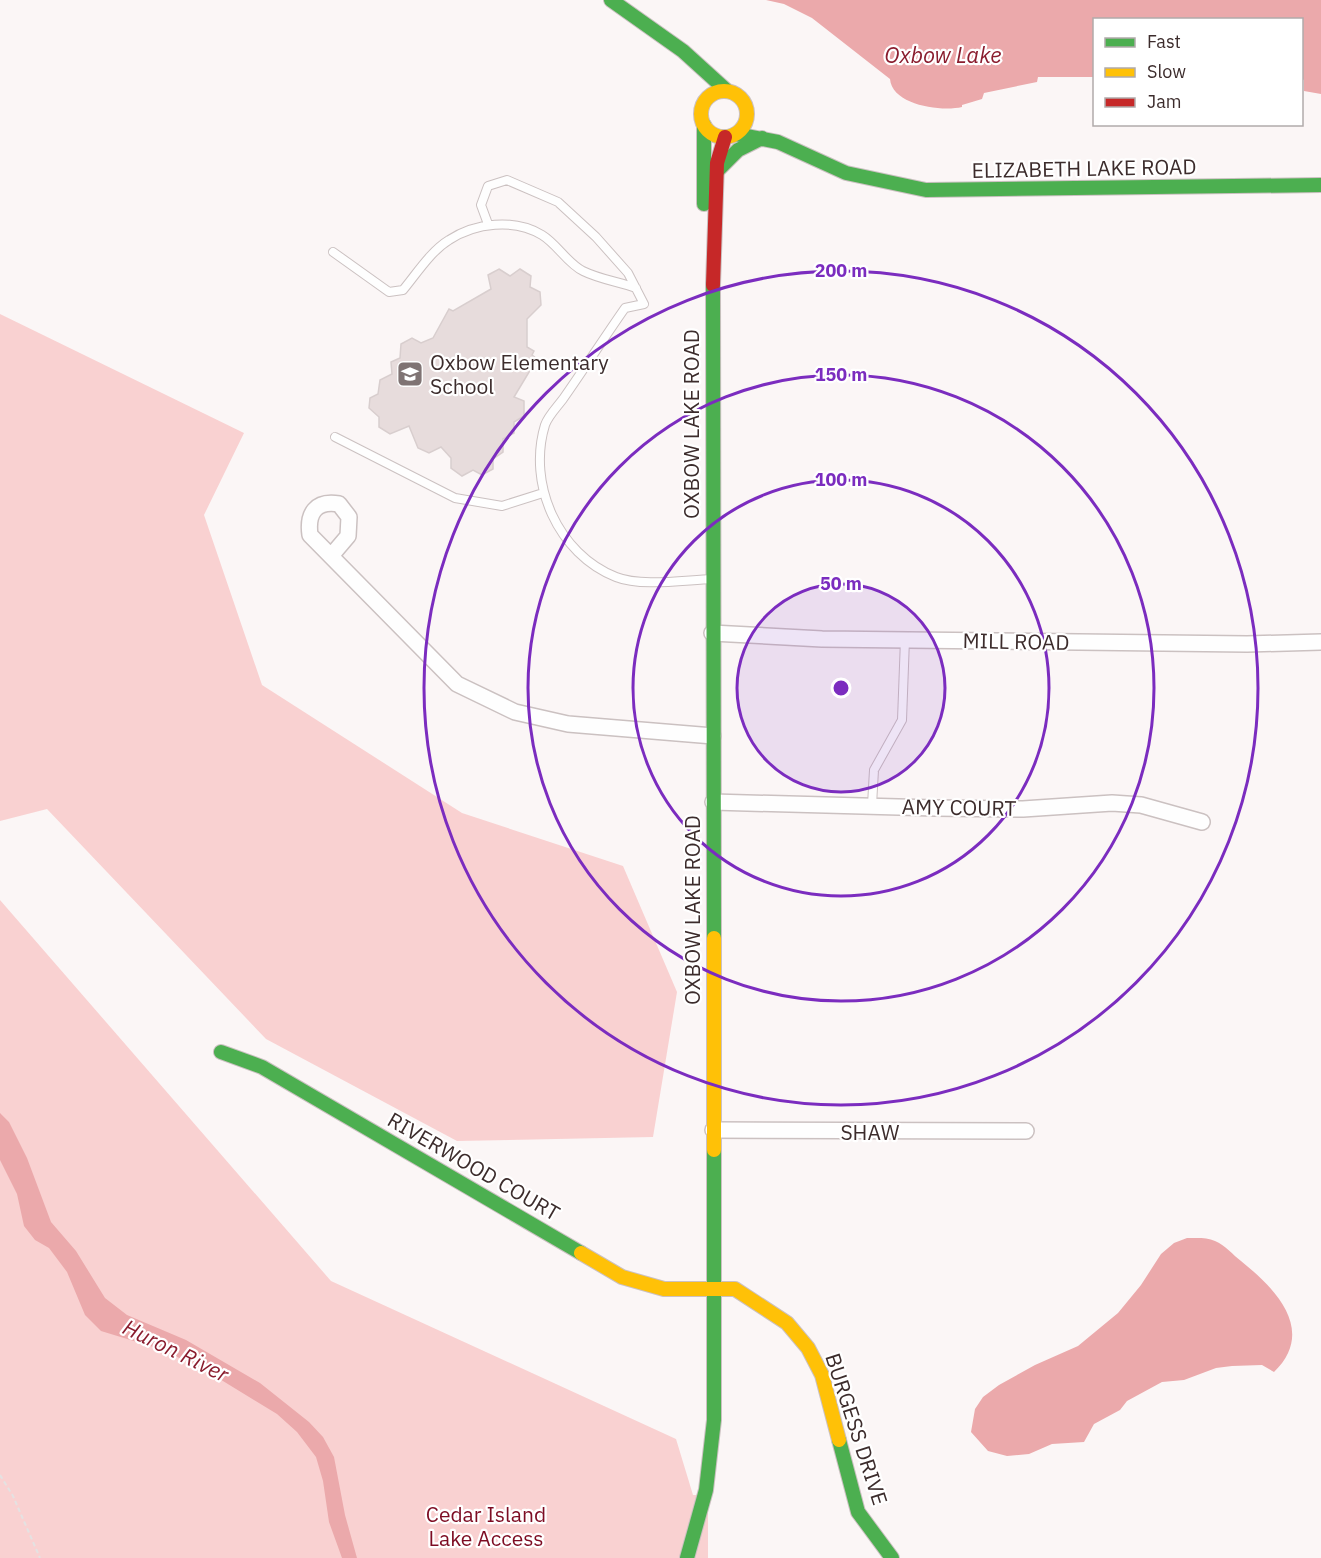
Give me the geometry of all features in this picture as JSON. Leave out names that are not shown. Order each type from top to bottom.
[{"type":"street","points":[[616,4],[692,76],[706,100],[715,93],[726,90]]},
{"type":"street","points":[[616,4],[627,9],[683,51],[726,90],[741,98],[758,124],[738,150],[716,172]]},
{"type":"street","name":"OXBOW LAKE ROAD","points":[[706,100],[701,112],[704,125],[704,200],[709,253],[713,259]]},
{"type":"street","name":"OXBOW LAKE ROAD","points":[[687,1558],[705,1502],[712,1462],[714,1287],[712,579],[713,259],[716,172],[731,136],[743,126],[758,124]]},
{"type":"street","name":"ELIZABETH LAKE ROAD","points":[[731,136],[758,124],[808,154],[846,173],[850,172],[897,185],[940,191],[1321,185]]},
{"type":"street","points":[[704,125],[713,135],[731,136]]},
{"type":"street","points":[[331,556],[457,684],[515,712],[568,724],[713,736]]},
{"type":"street","name":"MILL ROAD","points":[[712,633],[782,638],[1247,644],[1321,642]]},
{"type":"street","name":"AMY COURT","points":[[713,802],[1023,808],[1112,803],[1142,805],[1202,822]]},
{"type":"street","name":"RIVERWOOD COURT","points":[[221,1052],[262,1067],[622,1277],[664,1289],[714,1287]]},
{"type":"street","name":"SHAW","points":[[713,1130],[1026,1131]]},
{"type":"street","name":"BURGESS DRIVE","points":[[714,1287],[735,1289],[746,1295],[786,1323],[808,1348],[822,1375],[832,1407],[858,1512],[892,1558]]},
{"type":"lane","points":[[488,224],[481,205],[488,186],[507,180],[558,202],[596,237],[628,273],[644,304],[625,308],[545,423],[540,452],[543,493],[557,528],[582,556],[616,577],[655,582],[712,579]]},
{"type":"lane","points":[[333,252],[389,292],[403,290],[430,257],[450,239],[488,224],[509,224],[539,233],[558,247],[581,270],[636,288]]},
{"type":"lane","points":[[335,437],[455,498],[502,506],[543,493]]},
{"type":"lane","points":[[872,805],[874,770],[902,720],[905,639]]},
{"type":"path","points":[[0,1475],[13,1496],[40,1558]]},
{"type":"green space","points":[[0,314],[244,433],[204,515],[262,685],[462,813],[623,866],[677,992],[653,1137],[457,1141],[266,1039],[47,809],[0,821]]},
{"type":"green space","name":"Cedar Island Lake Access","points":[[0,900],[331,1281],[676,1439],[693,1495],[708,1495],[708,1558],[0,1558]]},
{"type":"water","name":"Oxbow Lake","points":[[766,0],[1321,0],[1321,94],[1304,91],[1303,18],[1093,18],[1093,77],[1038,77],[1037,82],[984,93],[982,99],[962,105],[962,107],[942,108],[919,105],[899,95],[890,79],[812,18],[784,4]]},
{"type":"water","name":"Huron River","points":[[0,1113],[9,1122],[27,1158],[51,1222],[76,1251],[105,1298],[127,1315],[186,1340],[260,1383],[309,1422],[323,1437],[334,1457],[345,1515],[357,1558],[342,1558],[329,1522],[323,1481],[316,1457],[297,1432],[277,1414],[205,1370],[160,1349],[101,1331],[85,1315],[67,1272],[49,1248],[35,1240],[24,1226],[17,1194],[0,1160]]},
{"type":"water","points":[[1187,1238],[1209,1239],[1222,1245],[1254,1272],[1278,1298],[1287,1312],[1292,1327],[1292,1341],[1286,1357],[1274,1372],[1262,1365],[1232,1366],[1216,1368],[1184,1380],[1162,1382],[1127,1401],[1120,1410],[1094,1424],[1084,1442],[1052,1444],[1029,1454],[1007,1456],[988,1451],[971,1432],[975,1409],[983,1397],[999,1385],[1035,1365],[1078,1346],[1118,1313],[1141,1285],[1161,1254],[1174,1243]]},
{"type":"building","points":[[499,269],[510,276],[520,269],[531,276],[530,287],[540,292],[541,305],[527,319],[527,347],[534,351],[532,355],[537,359],[514,397],[524,401],[524,416],[514,422],[514,433],[503,439],[503,452],[493,459],[493,469],[482,475],[473,470],[462,476],[451,468],[451,458],[441,447],[429,453],[418,448],[409,426],[390,434],[379,427],[379,417],[369,408],[370,398],[378,394],[380,380],[392,374],[391,362],[400,358],[401,344],[412,338],[421,343],[433,338],[449,309],[453,311],[491,289],[488,275]]},
{"type":"traffic: fast","points":[[611,0],[683,51],[726,90]]},
{"type":"traffic: fast","points":[[704,125],[704,204]]},
{"type":"traffic: fast","points":[[736,134],[778,142],[846,173],[926,190],[1321,185]]},
{"type":"traffic: fast","points":[[716,172],[738,150],[762,138]]},
{"type":"traffic: fast","points":[[713,285],[714,938]]},
{"type":"traffic: fast","points":[[221,1052],[262,1067],[581,1253]]},
{"type":"traffic: fast","points":[[687,1558],[706,1490],[714,1420],[714,1150]]},
{"type":"traffic: fast","points":[[839,1440],[858,1512],[892,1558]]},
{"type":"traffic: slow","points":[[724,91],[740,98],[747,114],[740,130],[724,137],[708,130],[701,114],[708,98],[724,91]]},
{"type":"traffic: slow","points":[[714,938],[714,1150]]},
{"type":"traffic: slow","points":[[581,1253],[622,1277],[664,1289],[735,1289],[787,1323],[808,1348],[822,1375],[839,1440]]},
{"type":"traffic: jam","points":[[713,285],[717,163],[725,137]]},
{"type":"place","name":"Oxbow Elementary School","points":[[410,374]]}]
